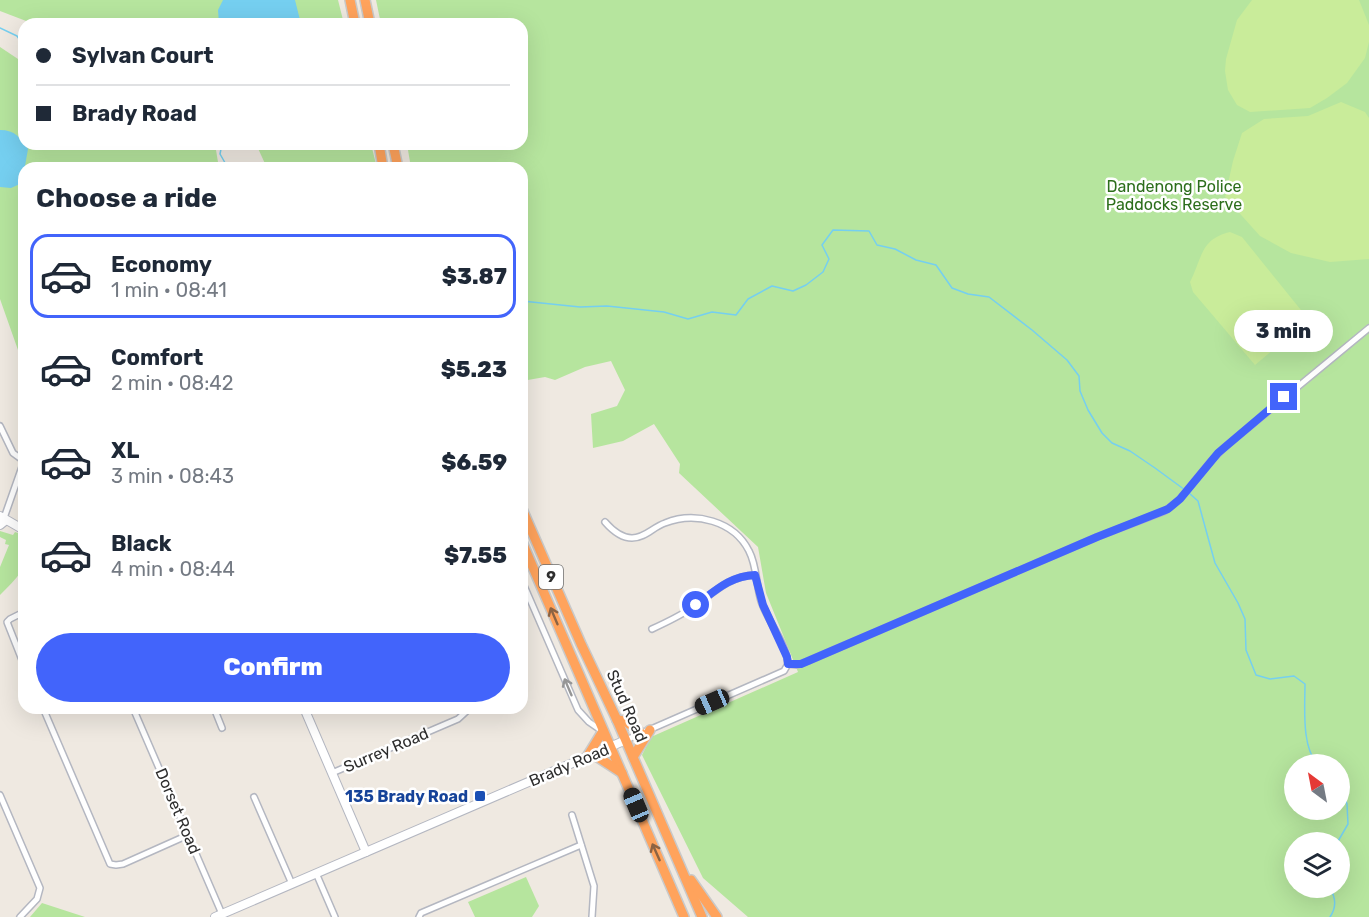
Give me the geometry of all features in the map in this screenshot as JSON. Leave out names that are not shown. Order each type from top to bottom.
[{"type":"highway","points":[[350,0],[354,18]]},
{"type":"highway","points":[[365,0],[369,18]]},
{"type":"highway","name":"Stud Road","points":[[528,523],[626,740],[702,917]]},
{"type":"highway","name":"Stud Road","points":[[528,556],[684,917]]},
{"type":"highway","points":[[617,720],[625,721],[645,732],[633,757]]},
{"type":"highway","points":[[603,731],[590,755],[622,773]]},
{"type":"highway","points":[[681,866],[717,917]]},
{"type":"highway","points":[[678,917],[680,906]]},
{"type":"main road","points":[[2,520],[18,528]]},
{"type":"main road","points":[[307,714],[366,852]]},
{"type":"main road","name":"Brady Road","points":[[218,916],[626,740]]},
{"type":"street","name":"Brady Road","points":[[626,740],[782,672],[788,664],[796,665],[808,661],[1097,537],[1160,513],[1175,504],[1226,446],[1369,328]]},
{"type":"street","points":[[0,426],[13,453],[18,457]]},
{"type":"street","points":[[2,520],[18,477]]},
{"type":"street","points":[[605,522],[622,537],[632,538],[643,536],[659,525],[679,519],[696,518],[730,529],[743,541],[752,558],[763,605],[787,657],[788,664]]},
{"type":"street","points":[[652,629],[690,609],[724,584],[746,575],[755,575]]},
{"type":"street","points":[[528,595],[578,710],[589,722],[603,731]]},
{"type":"street","points":[[18,615],[7,622],[18,650]]},
{"type":"street","points":[[46,714],[110,864],[123,864],[188,835]]},
{"type":"street","name":"Dorset Road","points":[[136,714],[188,835],[218,916]]},
{"type":"street","points":[[216,714],[222,728]]},
{"type":"street","name":"Surrey Road","points":[[332,773],[458,719],[463,714]]},
{"type":"street","points":[[0,795],[3,808],[40,888],[37,898],[20,917]]},
{"type":"street","points":[[254,797],[292,884]]},
{"type":"street","points":[[572,814],[594,886],[592,917]]},
{"type":"street","points":[[419,917],[420,913],[581,845]]},
{"type":"street","points":[[316,873],[335,917]]},
{"type":"green space","points":[[0,0],[338,0],[342,18],[18,18],[0,11]]},
{"type":"green space","name":"Dandenong Police Paddocks Reserve","points":[[376,0],[1369,0],[1369,917],[748,917],[703,878],[642,755],[651,737],[798,672],[766,593],[758,547],[679,473],[680,464],[654,424],[623,441],[593,448],[591,414],[617,406],[625,390],[611,361],[585,367],[555,380],[545,377],[528,380],[528,162],[410,162],[408,150],[528,150],[528,18],[380,18]]},
{"type":"green space","points":[[1252,0],[1359,0],[1369,25],[1369,42],[1365,58],[1347,83],[1310,108],[1250,112],[1237,105],[1228,90],[1225,71],[1237,20]]},
{"type":"green space","points":[[0,47],[18,59],[18,150],[216,150],[218,162],[18,162],[18,350],[0,299]]},
{"type":"green space","points":[[1341,102],[1365,112],[1369,118],[1369,259],[1330,262],[1291,253],[1260,236],[1225,197],[1242,133],[1264,119],[1308,116]]},
{"type":"green space","points":[[259,150],[372,150],[376,162],[264,162]]},
{"type":"green space","points":[[1230,232],[1242,237],[1309,320],[1255,365],[1193,292],[1190,282],[1207,245],[1220,235]]},
{"type":"green space","points":[[0,531],[13,535],[15,532],[18,533],[18,576],[0,595],[0,567],[9,545],[5,544],[6,540],[0,537]]},
{"type":"green space","points":[[526,877],[539,906],[532,917],[475,917],[468,902]]},
{"type":"green space","points":[[42,903],[85,917],[30,917]]},
{"type":"water","points":[[223,0],[295,0],[300,18],[219,18],[218,10]]},
{"type":"water","points":[[0,130],[10,131],[17,135],[18,150],[28,150],[26,162],[18,162],[18,185],[11,188],[0,187]]},
{"type":"waterway","points":[[0,28],[18,37]]},
{"type":"waterway","points":[[221,150],[220,154],[225,162]]},
{"type":"waterway","points":[[528,302],[664,312],[688,319],[712,312],[736,315],[748,299],[772,286],[793,291],[806,285],[823,272],[829,259],[822,245],[833,230],[869,231],[877,245],[895,249],[916,260],[936,265],[952,288],[968,294],[989,297],[1032,330],[1067,360],[1079,376],[1080,391],[1102,433],[1112,443],[1130,451],[1185,490]]},
{"type":"waterway","points":[[1189,493],[1198,501],[1215,563],[1245,619],[1246,650],[1256,675],[1270,679],[1294,676],[1305,684],[1307,739],[1311,754]]},
{"type":"waterway","points":[[1343,832],[1348,820]]},
{"type":"waterway","points":[[1330,917],[1334,910],[1334,898]]},
{"type":"place","name":"135 Brady Road","points":[[480,796]]},
{"type":"route","points":[[696,605],[715,589],[733,579],[755,575],[761,600],[788,664],[801,664],[1097,537],[1168,509],[1180,499],[1218,453],[1284,397]]}]
